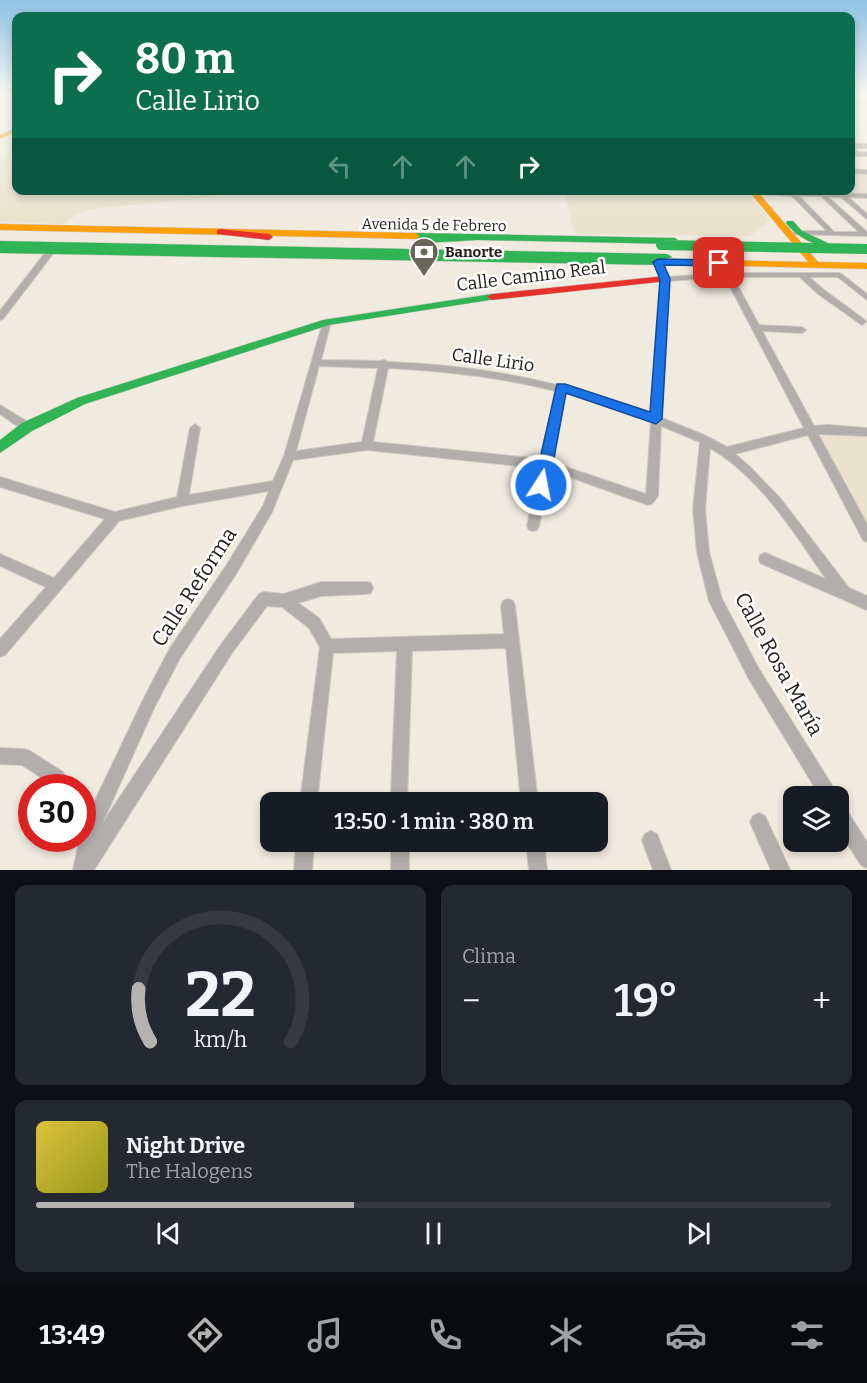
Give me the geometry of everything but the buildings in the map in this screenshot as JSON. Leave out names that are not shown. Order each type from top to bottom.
[{"type":"main road","points":[[762,195],[815,264]]},
{"type":"main road","name":"Avenida 5 de Febrero","points":[[0,227],[482,237],[794,236]]},
{"type":"main road","name":"Avenida 5 de Febrero","points":[[0,232],[423,241],[867,266]]},
{"type":"main road","points":[[220,232],[275,238]]},
{"type":"main road","points":[[794,236],[866,240]]},
{"type":"main road","points":[[423,241],[482,237]]},
{"type":"main road","name":"Avenida 5 de Febrero","points":[[0,250],[415,259],[662,255],[866,240]]},
{"type":"main road","name":"Avenida 5 de Febrero","points":[[0,244],[867,260]]},
{"type":"main road","points":[[253,249],[311,256]]},
{"type":"main road","points":[[415,259],[453,253]]},
{"type":"main road","name":"Calle Camino Real","points":[[0,448],[27,427],[81,401],[327,322],[518,293],[665,279]]},
{"type":"street","points":[[795,195],[828,238]]},
{"type":"street","points":[[823,195],[867,196]]},
{"type":"street","points":[[823,195],[866,240]]},
{"type":"street","points":[[842,195],[867,217]]},
{"type":"street","points":[[0,317],[51,251]]},
{"type":"street","points":[[289,456],[367,446],[545,464],[648,500],[652,496],[665,279],[662,255]]},
{"type":"street","points":[[728,275],[867,536]]},
{"type":"street","name":"Calle Camino Real","points":[[665,279],[728,275],[840,275],[867,298]]},
{"type":"street","points":[[802,275],[862,322]]},
{"type":"street","name":"Calle Reforma","points":[[96,806],[175,653],[231,570],[268,508],[289,456],[327,322]]},
{"type":"street","points":[[757,328],[802,330]]},
{"type":"street","name":"Calle Lirio","points":[[315,363],[384,363],[471,371],[561,387],[656,419],[726,452],[772,495],[844,593]]},
{"type":"street","points":[[367,446],[384,363]]},
{"type":"street","points":[[533,526],[561,387]]},
{"type":"street","points":[[0,409],[27,427]]},
{"type":"street","points":[[182,501],[195,428]]},
{"type":"street","points":[[726,452],[810,430],[867,432]]},
{"type":"street","name":"Calle Rosa María","points":[[705,441],[699,509],[703,552],[716,602],[754,675],[823,786]]},
{"type":"street","points":[[0,482],[115,517],[182,501],[277,485]]},
{"type":"street","points":[[0,650],[115,517]]},
{"type":"street","points":[[765,559],[867,603]]},
{"type":"street","points":[[0,560],[55,585]]},
{"type":"street","points":[[82,869],[227,648],[264,599],[284,601],[321,589],[366,588]]},
{"type":"street","points":[[284,601],[314,623],[327,646],[309,792]]},
{"type":"street","points":[[508,606],[529,792]]},
{"type":"street","points":[[327,646],[511,641]]},
{"type":"street","points":[[396,792],[405,643]]},
{"type":"street","points":[[0,756],[24,757],[51,774]]},
{"type":"street","points":[[759,822],[782,870]]},
{"type":"street","points":[[849,830],[867,859]]},
{"type":"street","points":[[651,840],[662,870]]},
{"type":"street","name":"Calle Reforma","points":[[82,869],[84,852]]},
{"type":"street","points":[[303,870],[304,852]]},
{"type":"street","points":[[400,852],[400,870]]},
{"type":"street","points":[[536,852],[538,870]]},
{"type":"shaded area","points":[[12,152],[12,195],[215,195],[90,209],[64,224],[0,222],[0,159]]},
{"type":"shaded area","points":[[855,174],[867,174],[867,196],[847,195],[855,195]]},
{"type":"shaded area","points":[[565,195],[749,195],[770,220],[750,236],[575,234]]},
{"type":"shaded area","points":[[810,430],[867,432],[867,536]]},
{"type":"traffic: fast","points":[[790,223],[799,233],[824,243]]},
{"type":"traffic: fast","points":[[416,236],[675,241]]},
{"type":"traffic: fast","points":[[425,240],[482,237]]},
{"type":"traffic: fast","points":[[0,244],[667,257]]},
{"type":"traffic: fast","points":[[661,245],[867,249]]},
{"type":"traffic: fast","points":[[0,250],[660,262]]},
{"type":"traffic: fast","points":[[0,448],[27,427],[81,401],[327,322],[492,297]]},
{"type":"traffic: slow","points":[[755,195],[815,264]]},
{"type":"traffic: slow","points":[[0,227],[416,236]]},
{"type":"traffic: slow","points":[[660,262],[867,266]]},
{"type":"traffic: jam","points":[[220,232],[269,237]]},
{"type":"traffic: jam","points":[[492,297],[665,279]]},
{"type":"place","name":"Banorte","points":[[424,278]]},
{"type":"route","points":[[541,485],[561,387],[656,419],[665,279],[658,262],[719,263]]}]
